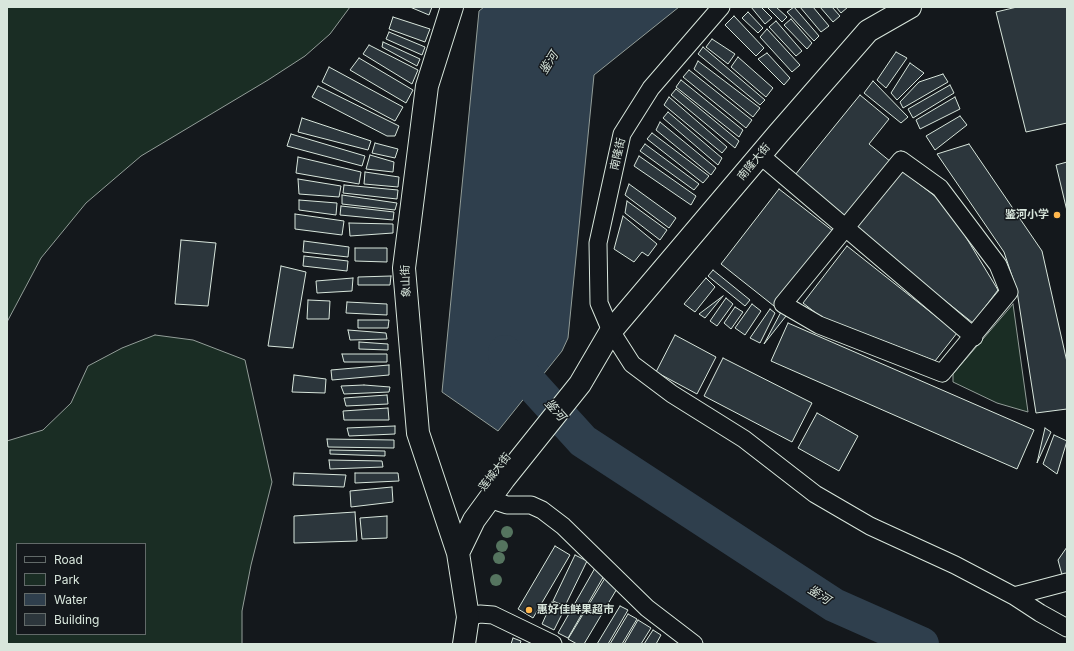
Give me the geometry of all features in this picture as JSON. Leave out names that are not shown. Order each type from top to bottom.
[{"type":"main road","name":"象山街","points":[[452,7],[427,86],[404,268],[418,433],[458,553]]},
{"type":"main road","name":"南隆大街","points":[[609,327],[868,31],[910,7]]},
{"type":"main road","name":"莲城大街","points":[[450,644],[454,618],[445,555],[451,532],[576,380],[609,327]]},
{"type":"main road","name":"莲城大街","points":[[458,553],[474,520],[489,499],[500,474]]},
{"type":"main road","points":[[458,553],[468,617],[464,644]]},
{"type":"street","name":"南隆街","points":[[721,7],[651,88],[622,134],[598,243],[599,303],[609,327],[632,364],[672,394],[744,439],[815,494],[870,526],[955,565],[1014,596],[1067,628]]},
{"type":"street","points":[[760,155],[974,337]]},
{"type":"street","points":[[901,160],[940,188],[998,265],[1009,292],[974,337],[942,373],[819,325],[783,304],[846,227],[901,160]]},
{"type":"street","points":[[489,499],[508,505],[531,505],[542,510],[563,526],[647,608],[694,644]]},
{"type":"street","points":[[1014,596],[1067,582]]},
{"type":"street","points":[[468,617],[480,614],[493,615],[553,644]]},
{"type":"green space","points":[[7,7],[350,7],[330,34],[305,56],[268,80],[141,156],[86,203],[41,258],[7,322]]},
{"type":"green space","points":[[1013,304],[1028,412],[997,403],[953,382],[953,374]]},
{"type":"green space","points":[[155,335],[193,340],[245,360],[272,482],[251,565],[242,611],[242,644],[7,644],[7,441],[43,430],[71,403],[88,366],[122,348]]},
{"type":"water","points":[[484,7],[679,7],[594,75],[568,338],[562,351],[498,431],[442,392],[479,11]]},
{"type":"building","points":[[410,7],[432,7],[429,15]]},
{"type":"building","points":[[751,7],[761,7],[772,18],[765,24]]},
{"type":"building","points":[[767,7],[776,7],[787,17],[782,22]]},
{"type":"building","points":[[794,7],[819,36],[814,41],[787,12]]},
{"type":"building","points":[[800,7],[813,7],[829,26],[821,32]]},
{"type":"building","points":[[820,7],[832,7],[840,16],[833,22]]},
{"type":"building","points":[[836,7],[848,7],[841,13]]},
{"type":"building","points":[[1017,7],[1067,7],[1067,123],[1026,132],[996,12]]},
{"type":"building","points":[[748,12],[763,28],[758,33],[742,18]]},
{"type":"building","points":[[734,16],[764,48],[756,56],[725,25]]},
{"type":"building","points":[[393,17],[430,29],[425,42],[389,29]]},
{"type":"building","points":[[791,19],[812,43],[807,49],[784,25]]},
{"type":"building","points":[[776,21],[802,51],[796,56],[769,27]]},
{"type":"building","points":[[767,29],[800,65],[792,72],[760,37]]},
{"type":"building","points":[[389,32],[425,47],[422,55],[386,39]]},
{"type":"building","points":[[712,39],[735,54],[728,64],[706,47]]},
{"type":"building","points":[[383,42],[420,59],[417,66],[382,47]]},
{"type":"building","points":[[369,45],[418,70],[412,84],[363,54]]},
{"type":"building","points":[[703,47],[765,100],[760,105],[698,54]]},
{"type":"building","points":[[896,52],[907,58],[886,88],[877,80]]},
{"type":"building","points":[[767,53],[790,78],[784,85],[758,59]]},
{"type":"building","points":[[738,57],[773,88],[766,97],[731,67]]},
{"type":"building","points":[[359,58],[413,90],[406,103],[350,70]]},
{"type":"building","points":[[698,61],[760,108],[753,117],[694,69]]},
{"type":"building","points":[[910,63],[924,73],[897,100],[891,93]]},
{"type":"building","points":[[329,67],[403,107],[395,121],[322,82]]},
{"type":"building","points":[[689,70],[752,120],[746,128],[683,77]]},
{"type":"building","points":[[943,74],[948,82],[903,108],[900,102],[919,82]]},
{"type":"building","points":[[681,80],[743,130],[739,137],[676,87]]},
{"type":"building","points":[[873,81],[908,117],[901,123],[864,93]]},
{"type":"building","points":[[950,85],[954,93],[913,118],[908,109]]},
{"type":"building","points":[[318,86],[399,126],[395,136],[387,136],[312,97]]},
{"type":"building","points":[[676,89],[739,141],[735,148],[671,95]]},
{"type":"building","points":[[860,95],[889,119],[869,144],[891,162],[846,218],[795,175]]},
{"type":"building","points":[[669,97],[727,147],[722,153],[664,105]]},
{"type":"building","points":[[955,97],[960,109],[920,129],[916,120]]},
{"type":"building","points":[[668,112],[722,158],[718,165],[663,118]]},
{"type":"building","points":[[960,116],[967,125],[935,150],[926,136]]},
{"type":"building","points":[[302,118],[371,141],[368,150],[298,132]]},
{"type":"building","points":[[660,122],[716,168],[711,175],[656,130]]},
{"type":"building","points":[[652,133],[709,176],[703,183],[647,139]]},
{"type":"building","points":[[291,134],[365,156],[362,166],[287,146]]},
{"type":"building","points":[[375,143],[398,149],[395,158],[372,153]]},
{"type":"building","points":[[645,144],[699,184],[694,190],[640,151]]},
{"type":"building","points":[[969,144],[1042,251],[1067,362],[1067,409],[1036,413],[1017,291],[1004,252],[937,154]]},
{"type":"building","points":[[370,155],[394,162],[393,172],[366,169]]},
{"type":"building","points":[[639,156],[696,196],[691,205],[634,166]]},
{"type":"building","points":[[298,157],[361,172],[359,184],[296,173]]},
{"type":"building","points":[[1067,162],[1067,211],[1056,165]]},
{"type":"building","points":[[901,170],[936,197],[961,229],[998,290],[973,323],[854,228]]},
{"type":"building","points":[[365,172],[399,177],[398,187],[364,184]]},
{"type":"building","points":[[298,179],[341,186],[339,197],[299,194]]},
{"type":"building","points":[[629,184],[676,218],[669,228],[625,195]]},
{"type":"building","points":[[344,185],[398,190],[397,199],[343,193]]},
{"type":"building","points":[[779,189],[833,231],[774,306],[721,264]]},
{"type":"building","points":[[342,195],[397,203],[395,210],[342,204]]},
{"type":"building","points":[[299,200],[337,203],[336,215],[299,210]]},
{"type":"building","points":[[627,201],[667,230],[660,240],[625,213]]},
{"type":"building","points":[[341,206],[394,212],[393,220],[340,215]]},
{"type":"building","points":[[295,214],[344,221],[342,235],[295,229]]},
{"type":"building","points":[[623,216],[657,244],[648,256],[642,252],[634,262],[614,249]]},
{"type":"building","points":[[349,223],[393,224],[393,233],[350,236]]},
{"type":"building","points":[[181,240],[216,243],[208,306],[175,304]]},
{"type":"building","points":[[304,241],[349,247],[348,257],[303,252]]},
{"type":"building","points":[[847,246],[957,333],[935,361],[821,317],[803,303]]},
{"type":"building","points":[[355,248],[387,248],[387,262],[355,261]]},
{"type":"building","points":[[304,256],[348,261],[347,271],[303,266]]},
{"type":"building","points":[[281,266],[306,272],[293,348],[268,346]]},
{"type":"building","points":[[713,270],[750,300],[745,306],[708,276]]},
{"type":"building","points":[[391,276],[390,285],[358,285],[358,277]]},
{"type":"building","points":[[353,278],[352,291],[317,293],[316,281]]},
{"type":"building","points":[[706,278],[715,287],[695,312],[684,304]]},
{"type":"building","points":[[723,296],[705,318],[699,314]]},
{"type":"building","points":[[726,298],[733,304],[717,326],[710,321]]},
{"type":"building","points":[[308,300],[330,301],[329,319],[307,319]]},
{"type":"building","points":[[347,302],[387,304],[387,315],[346,313]]},
{"type":"building","points":[[752,304],[761,311],[745,335],[735,328]]},
{"type":"building","points":[[735,307],[743,312],[731,329],[724,323]]},
{"type":"building","points":[[770,309],[775,313],[760,343],[750,338]]},
{"type":"building","points":[[781,312],[786,316],[764,344]]},
{"type":"building","points":[[358,320],[389,320],[388,328],[358,328]]},
{"type":"building","points":[[788,323],[1034,430],[1017,469],[771,361]]},
{"type":"building","points":[[348,330],[386,333],[387,339],[350,340]]},
{"type":"building","points":[[675,335],[716,357],[697,394],[656,372]]},
{"type":"building","points":[[359,342],[388,344],[388,350],[359,349]]},
{"type":"building","points":[[342,354],[387,354],[387,362],[344,362]]},
{"type":"building","points":[[723,358],[812,403],[792,442],[704,396]]},
{"type":"building","points":[[389,365],[389,375],[332,380],[331,370]]},
{"type":"building","points":[[294,375],[326,379],[325,393],[292,392]]},
{"type":"building","points":[[364,385],[390,387],[389,392],[344,394],[341,386]]},
{"type":"building","points":[[387,395],[388,404],[346,406],[344,398]]},
{"type":"building","points":[[388,408],[389,420],[344,420],[343,411]]},
{"type":"building","points":[[817,413],[858,436],[839,471],[798,448]]},
{"type":"building","points":[[395,426],[395,434],[349,436],[347,428]]},
{"type":"building","points":[[1045,428],[1051,432],[1037,463]]},
{"type":"building","points":[[1054,435],[1067,441],[1057,474],[1043,464]]},
{"type":"building","points":[[327,439],[394,440],[394,448],[328,447]]},
{"type":"building","points":[[330,450],[385,451],[385,456],[330,454]]},
{"type":"building","points":[[329,460],[382,461],[383,467],[330,469]]},
{"type":"building","points":[[294,473],[346,475],[344,487],[293,485]]},
{"type":"building","points":[[355,473],[398,473],[399,481],[355,483]]},
{"type":"building","points":[[392,487],[393,502],[351,507],[350,491]]},
{"type":"building","points":[[355,512],[357,541],[294,543],[294,516]]},
{"type":"building","points":[[387,516],[387,538],[362,539],[360,518]]},
{"type":"building","points":[[555,546],[570,555],[533,618],[518,609]]},
{"type":"building","points":[[1067,547],[1067,574],[1062,575],[1058,560]]},
{"type":"building","points":[[575,555],[587,561],[565,606],[553,601]]},
{"type":"building","points":[[595,568],[605,574],[568,638],[558,633]]},
{"type":"building","points":[[605,578],[618,587],[584,644],[577,644],[568,639]]},
{"type":"building","points":[[552,602],[565,608],[554,630],[542,624]]},
{"type":"building","points":[[620,606],[628,610],[608,644],[597,644]]},
{"type":"building","points":[[628,614],[637,619],[622,644],[610,644]]},
{"type":"building","points":[[638,620],[651,628],[641,644],[624,644]]},
{"type":"building","points":[[653,630],[661,635],[656,644],[644,644]]},
{"type":"building","points":[[513,638],[521,641],[520,644],[511,644]]},
{"type":"waterway","name":"鉴河","points":[[505,352],[505,355],[583,441],[834,605],[922,644]]},
{"type":"place","name":"鉴河小学","points":[[1057,215]]},
{"type":"place","name":"惠好佳鲜果超市","points":[[529,610]]}]
